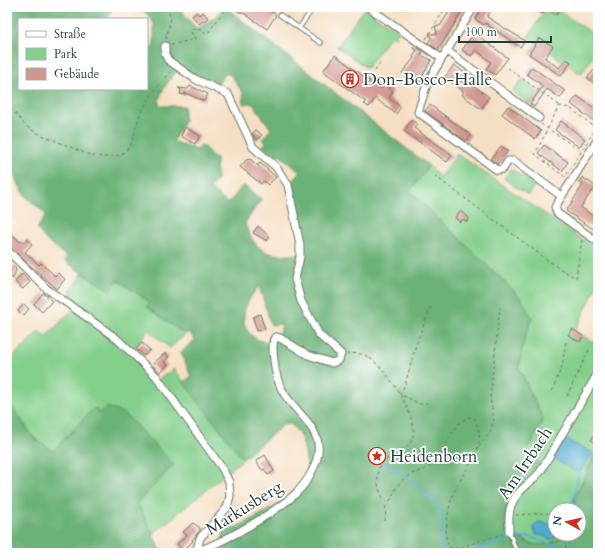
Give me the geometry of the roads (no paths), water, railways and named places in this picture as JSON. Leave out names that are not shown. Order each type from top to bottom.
[{"type":"street","points":[[368,7],[442,58]]},
{"type":"street","points":[[474,7],[428,81],[418,112],[497,170],[503,169],[508,161],[514,161],[562,196]]},
{"type":"street","name":"Markusberg","points":[[165,46],[165,54],[168,60],[195,78],[228,94],[253,147],[284,177],[288,185],[300,245],[300,257],[295,279],[301,301],[319,335],[341,354],[339,360],[332,363],[308,355],[280,338],[276,337],[274,339],[273,352],[277,379],[284,394],[312,426],[319,448],[317,458],[310,474],[293,497],[212,546],[196,552]]},
{"type":"street","points":[[446,50],[539,118]]},
{"type":"street","points":[[598,139],[555,207],[557,213],[598,242]]},
{"type":"street","name":"Markusberg","points":[[7,250],[47,289],[116,338],[151,370],[222,468],[229,482],[230,496],[227,508],[200,538],[196,552]]},
{"type":"street","name":"Am Irrbach","points":[[509,531],[510,506],[516,497],[540,472],[598,374]]},
{"type":"lane","points":[[299,28],[314,7]]},
{"type":"lane","points":[[280,16],[320,43]]},
{"type":"lane","name":"Am Irrbach","points":[[509,531],[517,553]]},
{"type":"water","points":[[563,438],[593,453],[579,473],[554,459]]},
{"type":"water","points":[[539,522],[547,523],[547,538],[536,535],[533,527]]},
{"type":"waterway","points":[[377,456],[381,462]]},
{"type":"waterway","points":[[383,463],[407,476]]},
{"type":"waterway","points":[[573,502],[579,472]]},
{"type":"waterway","points":[[408,476],[434,500],[443,513],[441,533],[442,553]]},
{"type":"waterway","points":[[513,538],[530,537],[572,552],[571,542]]},
{"type":"waterway","points":[[471,553],[476,549],[509,539]]},
{"type":"waterway","points":[[246,548],[259,553]]},
{"type":"place","name":"Don-Bosco-Halle","points":[[350,79]]},
{"type":"place","name":"Heidenborn","points":[[377,456]]}]
